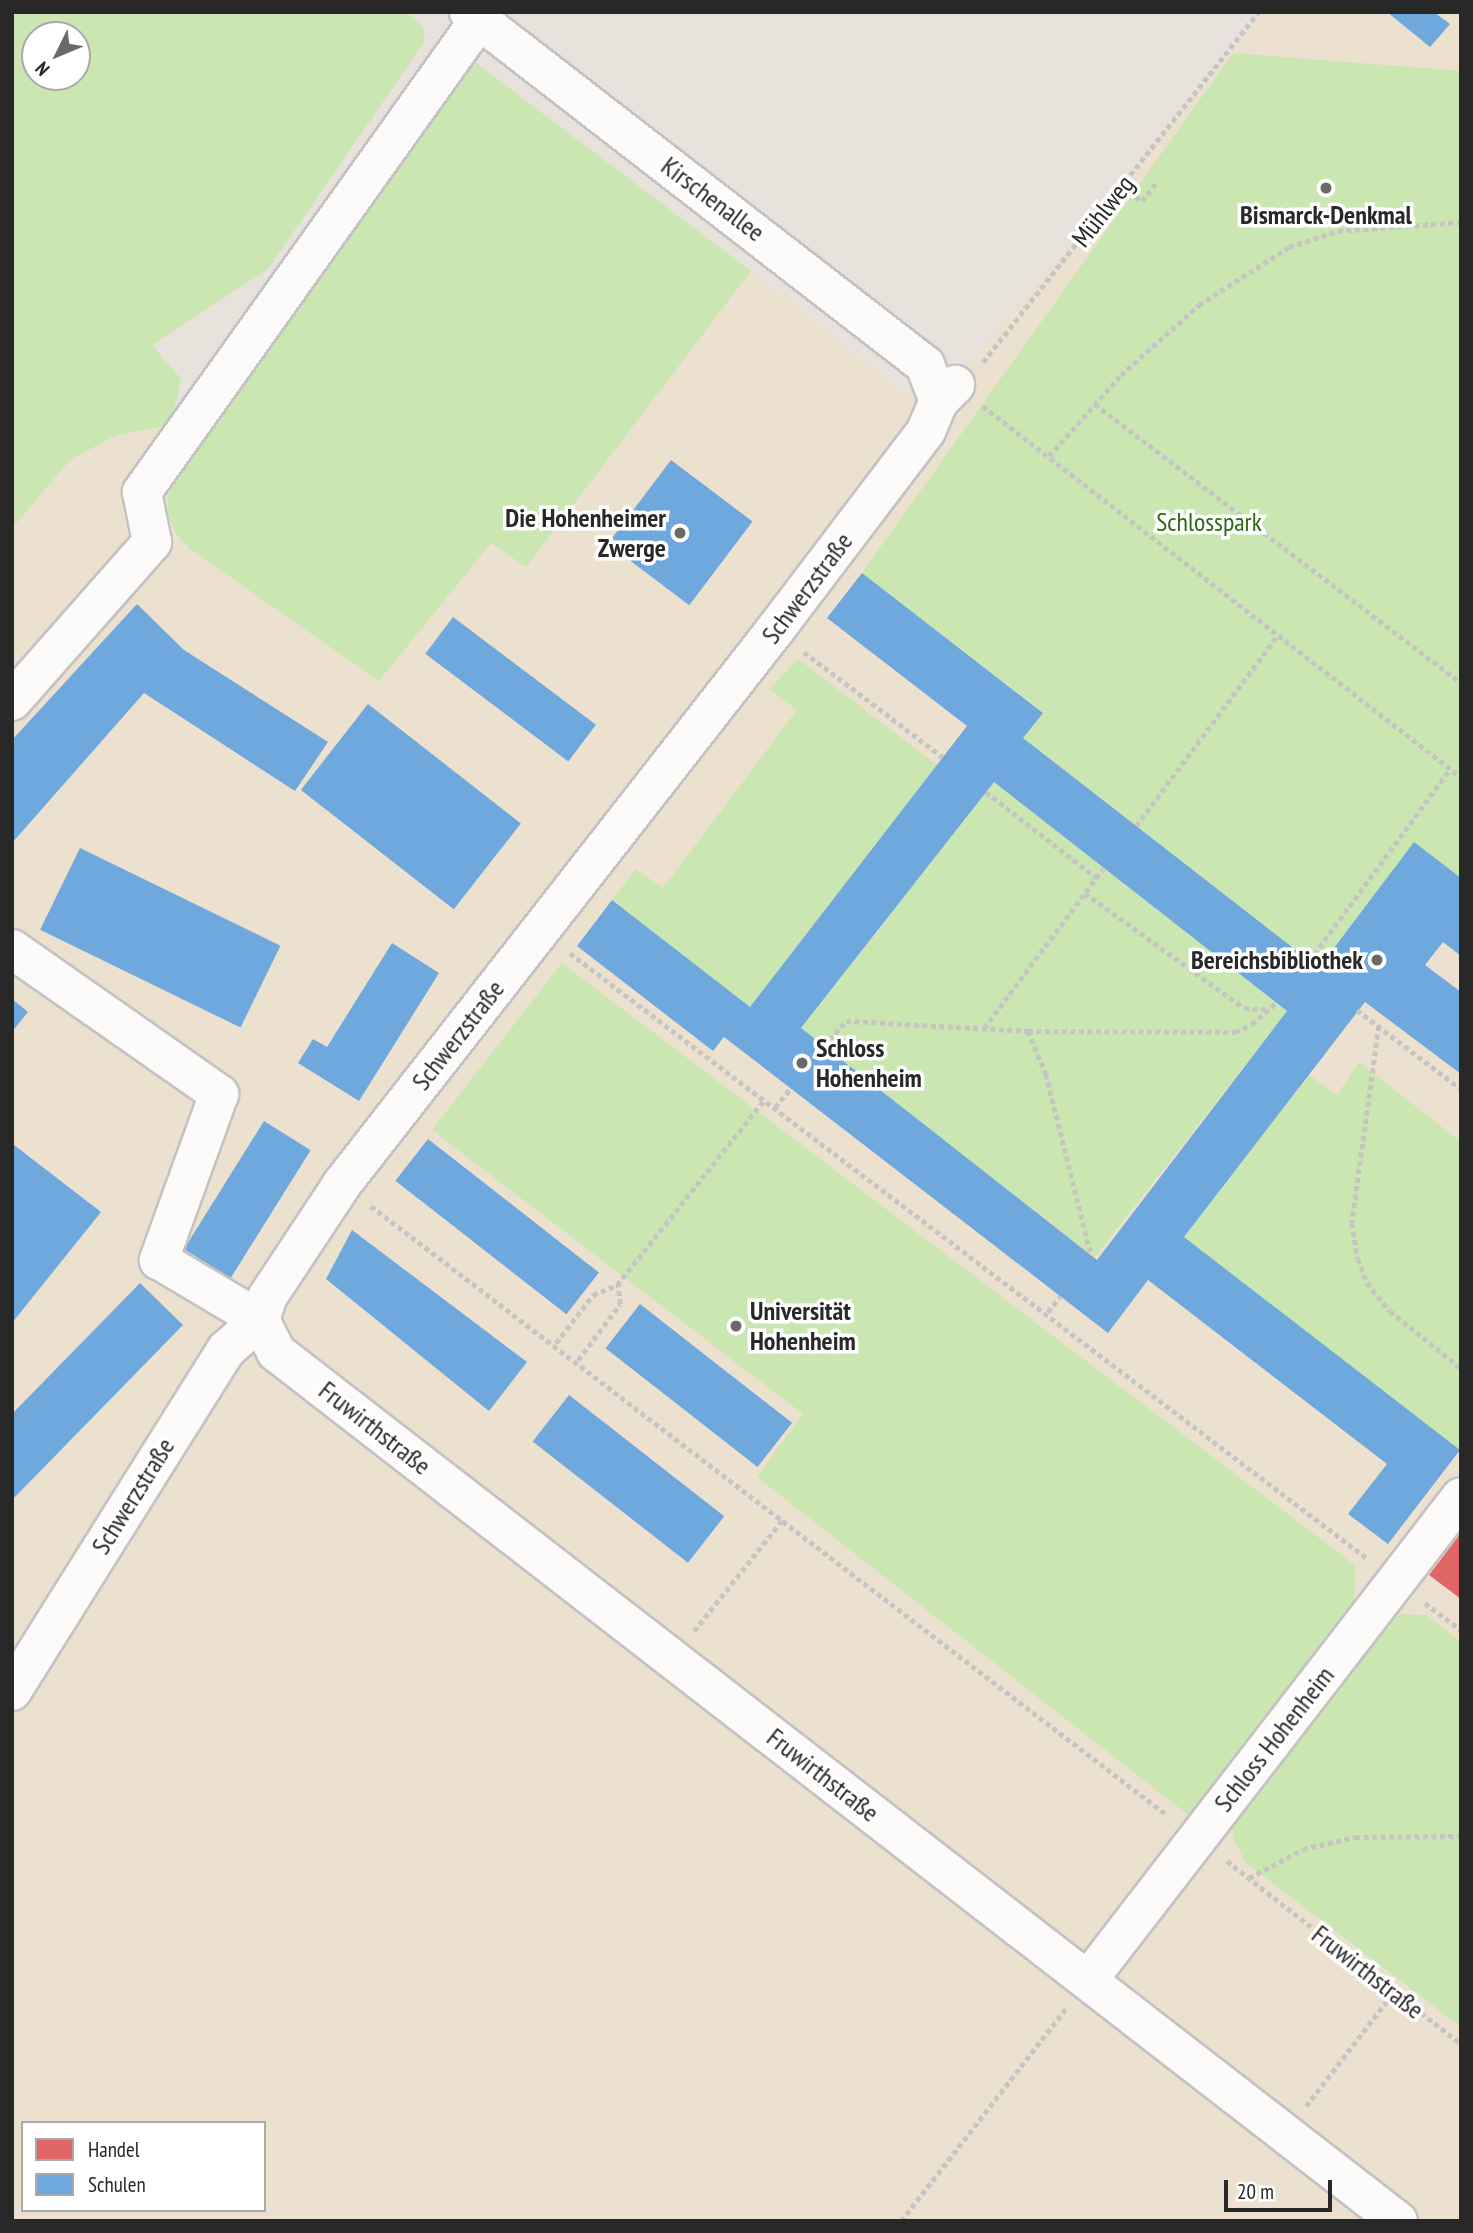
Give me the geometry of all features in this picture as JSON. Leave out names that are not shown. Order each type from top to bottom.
[{"type":"street","name":"Kirschenallee","points":[[474,16],[925,365],[947,393]]},
{"type":"street","points":[[12,701],[152,542],[142,492],[474,16]]},
{"type":"street","name":"Schwerzstraße","points":[[12,1692],[30,1635],[226,1350],[260,1320],[268,1296],[342,1184],[775,630],[926,431],[947,393]]},
{"type":"street","points":[[12,949],[219,1094],[159,1260],[260,1320]]},
{"type":"street","name":"Fruwirthstraße","points":[[260,1320],[276,1352],[1398,2221]]},
{"type":"street","name":"Schloss Hohenheim","points":[[1088,1980],[1461,1497]]},
{"type":"path","name":"Mühlweg","points":[[947,393],[985,360],[1258,12]]},
{"type":"path","points":[[1122,186],[1142,201],[1156,183]]},
{"type":"path","points":[[1049,456],[1121,375],[1199,305],[1289,247],[1338,231],[1461,222]]},
{"type":"path","points":[[947,393],[1049,456],[1277,636],[1460,775]]},
{"type":"path","points":[[1096,404],[1461,683]]},
{"type":"path","points":[[775,630],[943,757]]},
{"type":"path","points":[[1136,825],[1277,636]]},
{"type":"path","points":[[1309,961],[1450,769]]},
{"type":"path","points":[[986,792],[1097,878]]},
{"type":"path","points":[[984,1029],[1103,869]]},
{"type":"path","points":[[1085,893],[1244,1008],[1271,1010]]},
{"type":"path","points":[[538,931],[1048,1312],[1461,1630]]},
{"type":"path","points":[[824,1046],[846,1021],[1028,1031],[1235,1032],[1271,1010],[1276,1003]]},
{"type":"path","points":[[1357,1010],[1461,1089]]},
{"type":"path","points":[[1379,1026],[1352,1223],[1358,1259],[1367,1283],[1390,1311],[1461,1367]]},
{"type":"path","points":[[1028,1031],[1046,1074],[1091,1255]]},
{"type":"path","points":[[775,1107],[791,1088]]},
{"type":"path","points":[[556,1343],[593,1295],[618,1284],[765,1099]]},
{"type":"path","name":"Fruwirthstraße","points":[[342,1184],[556,1343],[1461,2044]]},
{"type":"path","points":[[578,1360],[620,1304],[618,1284]]},
{"type":"path","points":[[1048,1312],[1060,1296]]},
{"type":"path","points":[[672,1659],[783,1519]]},
{"type":"path","points":[[1249,1878],[1303,1849],[1355,1837],[1461,1836]]},
{"type":"path","points":[[901,2221],[1088,1980]]},
{"type":"path","points":[[1311,2100],[1393,1993]]},
{"type":"shaded area","name":"Universität Hohenheim","points":[[1264,12],[1461,12],[1461,2221],[12,2221],[12,528],[71,459],[117,435],[216,417],[472,60],[751,271],[905,394],[938,401]]},
{"type":"green space","points":[[12,12],[406,12],[423,27],[425,41],[268,269],[152,345],[181,379],[171,425],[117,435],[71,459],[12,528]]},
{"type":"green space","name":"Schlosspark","points":[[1233,53],[1461,71],[1461,878],[1414,843],[1319,968],[1023,738],[1043,712],[862,573]]},
{"type":"green space","points":[[472,60],[751,271],[526,567],[491,543],[379,681],[190,549],[176,534],[168,514],[168,495],[216,417]]},
{"type":"green space","points":[[798,659],[937,765],[750,1007],[612,900],[636,869],[663,888],[797,710],[769,689]]},
{"type":"green space","points":[[994,782],[1287,1011],[1094,1258],[801,1029]]},
{"type":"green space","points":[[562,963],[1355,1565],[1355,1605],[1196,1821],[757,1477],[803,1414],[432,1130]]},
{"type":"green space","points":[[1359,1062],[1461,1142],[1461,1451],[1184,1237],[1309,1075],[1337,1095]]},
{"type":"green space","points":[[1404,1614],[1426,1615],[1461,1642],[1461,2027],[1245,1862],[1234,1839],[1231,1817],[1384,1621]]},
{"type":"building: Handel","points":[[1461,1533],[1461,1599],[1429,1575]]},
{"type":"building: Schulen","points":[[1387,12],[1434,12],[1450,24],[1430,47]]},
{"type":"building: Schulen","name":"Die Hohenheimer Zwerge","points":[[671,460],[752,521],[689,605],[608,544]]},
{"type":"building: Schulen","name":"Schloss Hohenheim","points":[[862,573],[1043,713],[1023,738],[1319,968],[1414,842],[1461,878],[1461,956],[1443,942],[1425,965],[1461,992],[1461,1074],[1365,1002],[1184,1237],[1460,1450],[1388,1544],[1348,1514],[1387,1464],[1148,1280],[1108,1333],[724,1037],[713,1051],[577,946],[612,900],[750,1007],[967,726],[827,618]],"holes":[[[994,782],[1287,1011],[1097,1260],[801,1028]]]},
{"type":"building: Schulen","points":[[137,604],[184,650],[328,742],[295,791],[144,693],[12,843],[12,740]]},
{"type":"building: Schulen","points":[[453,617],[596,725],[568,761],[425,654]]},
{"type":"building: Schulen","points":[[368,704],[521,823],[454,909],[301,790]]},
{"type":"building: Schulen","points":[[80,848],[280,946],[241,1028],[40,930]]},
{"type":"building: Schulen","points":[[392,943],[439,973],[359,1101],[298,1063],[313,1039],[327,1047]]},
{"type":"building: Schulen","points":[[12,999],[28,1012],[12,1032]]},
{"type":"building: Schulen","points":[[264,1121],[311,1150],[231,1278],[184,1249]]},
{"type":"building: Schulen","points":[[428,1139],[599,1273],[566,1314],[395,1181]]},
{"type":"building: Schulen","points":[[14,1145],[101,1212],[12,1323],[12,1147]]},
{"type":"building: Schulen","points":[[352,1230],[527,1362],[489,1411],[326,1279]]},
{"type":"building: Schulen","points":[[140,1283],[183,1325],[12,1500],[12,1414]]},
{"type":"building: Schulen","points":[[640,1304],[792,1423],[758,1467],[606,1348]]},
{"type":"building: Schulen","points":[[569,1395],[724,1516],[688,1563],[533,1441]]},
{"type":"place","name":"Bismarck-Denkmal","points":[[1326,188]]},
{"type":"place","name":"Die Hohenheimer Zwerge","points":[[680,533]]},
{"type":"place","name":"Bereichsbibliothek","points":[[1377,960]]},
{"type":"place","name":"Schloss Hohenheim","points":[[802,1063]]},
{"type":"place","name":"Universität Hohenheim","points":[[736,1326]]}]
